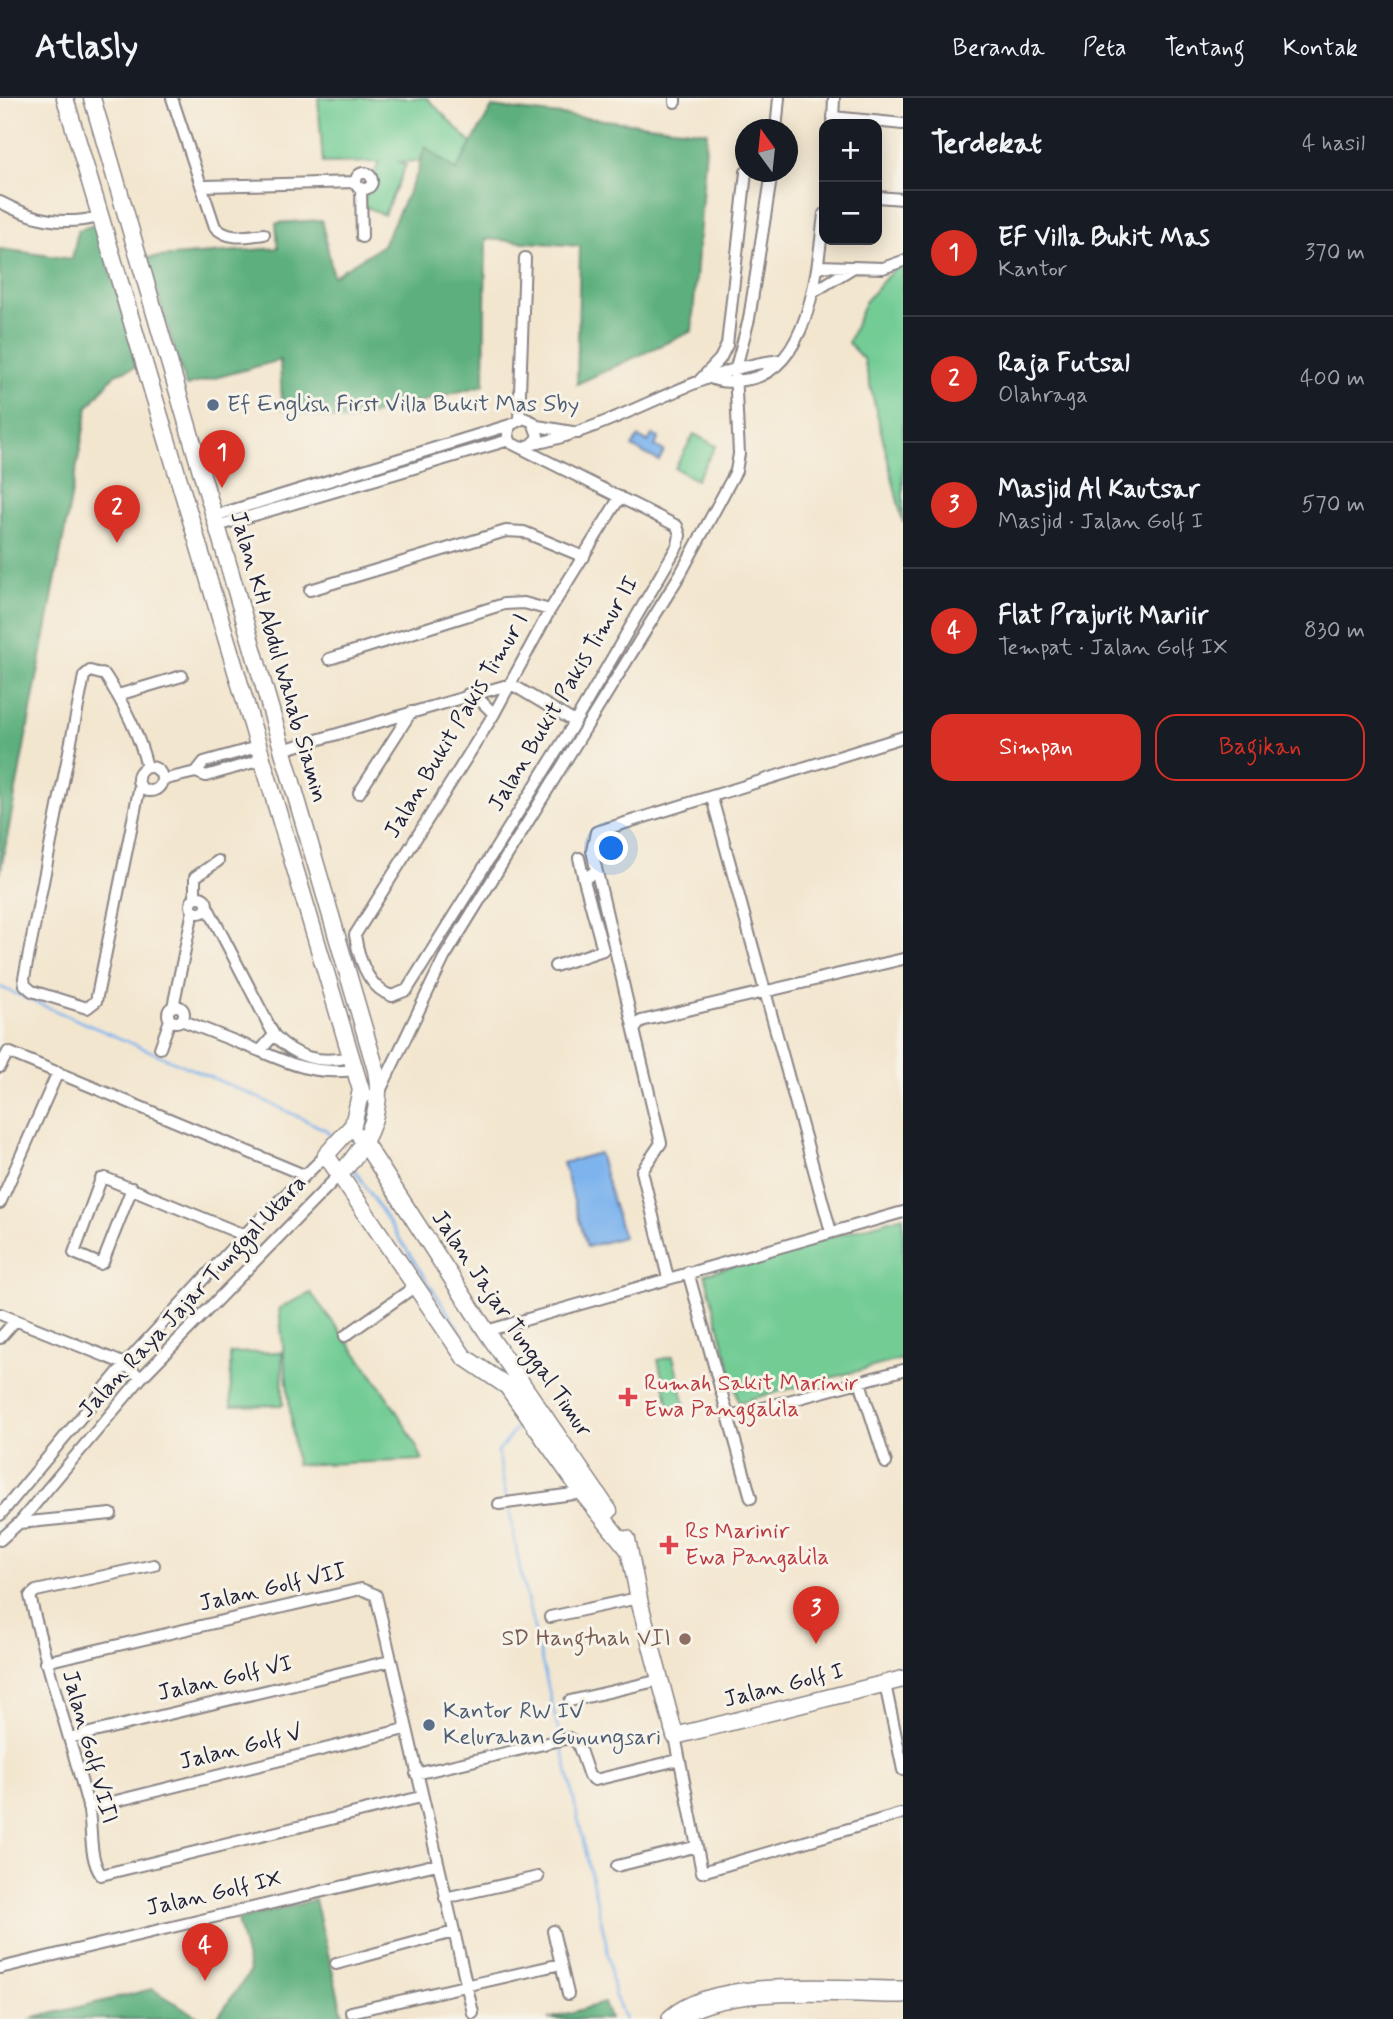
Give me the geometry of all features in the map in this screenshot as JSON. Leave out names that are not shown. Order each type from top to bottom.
[{"type":"highway","points":[[673,2019],[684,2009],[726,1995],[903,1992]]},
{"type":"highway","points":[[692,2019],[719,2008],[740,2005],[903,2007]]},
{"type":"main road","name":"Jalan KH Abdul Wahab Siamin","points":[[65,98],[361,1099]]},
{"type":"main road","name":"Jalan KH Abdul Wahab Siamin","points":[[92,98],[380,1091]]},
{"type":"main road","points":[[86,167],[99,170],[110,161]]},
{"type":"main road","points":[[93,191],[103,183],[117,183]]},
{"type":"main road","points":[[185,503],[208,496]]},
{"type":"main road","points":[[276,812],[289,814],[298,806]]},
{"type":"main road","points":[[286,842],[295,834],[307,835]]},
{"type":"main road","points":[[365,1146],[380,1091]]},
{"type":"main road","points":[[351,1127],[361,1099]]},
{"type":"main road","name":"Jalan Jajar Tunggal Timur","points":[[351,1127],[589,1492]]},
{"type":"main road","name":"Jalan Raya Jajar Tunggal Utara","points":[[329,1153],[351,1127]]},
{"type":"main road","name":"Jalan Raya Jajar Tunggal Utara","points":[[343,1171],[365,1146]]},
{"type":"main road","name":"Jalan Jajar Tunggal Timur","points":[[329,1153],[464,1357],[507,1386],[628,1542],[638,1598],[675,1736]]},
{"type":"main road","name":"Jalan Golf I","points":[[675,1736],[903,1679]]},
{"type":"street","points":[[172,98],[204,186],[215,227],[222,234],[233,237],[264,234]]},
{"type":"street","points":[[777,119],[779,98]]},
{"type":"street","points":[[833,119],[834,98]]},
{"type":"street","points":[[882,123],[903,124]]},
{"type":"street","points":[[700,380],[717,363],[727,345],[745,182]]},
{"type":"street","points":[[361,1099],[380,1091],[444,958],[681,573],[736,471],[739,454],[736,376],[749,319],[770,182]]},
{"type":"street","points":[[204,186],[358,185],[362,237]]},
{"type":"street","points":[[882,197],[903,199]]},
{"type":"street","points":[[0,202],[25,214],[61,223],[100,217]]},
{"type":"street","points":[[215,521],[509,440],[528,446],[581,433],[700,380],[736,376],[781,360],[797,334],[815,291],[821,245]]},
{"type":"street","points":[[509,440],[515,422],[525,258]]},
{"type":"street","points":[[819,266],[883,268],[903,261]]},
{"type":"street","points":[[815,291],[854,267]]},
{"type":"street","points":[[310,493],[515,422],[529,419],[537,426],[581,433]]},
{"type":"street","points":[[528,446],[538,436],[537,426]]},
{"type":"street","name":"Jalan Bukit Pakis Timur II","points":[[370,981],[375,988],[393,996],[407,990],[575,722],[678,545],[680,535],[677,526],[528,446]]},
{"type":"street","name":"Jalan Bukit Pakis Timur I","points":[[370,981],[355,935],[494,714],[550,610],[620,496]]},
{"type":"street","points":[[310,590],[506,531],[524,532],[584,557]]},
{"type":"street","points":[[329,659],[504,604],[524,603],[550,610]]},
{"type":"street","points":[[90,671],[105,675],[118,695],[141,741],[147,767],[138,778],[140,785],[96,1001],[87,1008],[32,991],[25,985],[24,978],[84,676],[90,671]]},
{"type":"street","points":[[118,695],[182,677]]},
{"type":"street","points":[[282,750],[468,694],[511,684],[575,722]]},
{"type":"street","points":[[468,694],[480,700],[494,714]]},
{"type":"street","points":[[359,793],[411,712]]},
{"type":"street","points":[[668,1278],[642,1171],[662,1143],[596,870],[592,851],[596,832],[903,737]]},
{"type":"street","points":[[140,785],[153,790],[162,780],[196,772],[206,776],[259,754]]},
{"type":"street","points":[[147,767],[158,769],[162,780]]},
{"type":"street","points":[[712,798],[831,1232]]},
{"type":"street","points":[[555,966],[603,950],[579,858]]},
{"type":"street","points":[[218,861],[195,877],[195,898],[191,902],[193,911],[173,1007],[169,1011],[176,1020],[309,1070],[330,1073],[351,1064]]},
{"type":"street","points":[[584,880],[596,870]]},
{"type":"street","points":[[195,898],[205,900],[274,1035],[287,1049],[305,1057],[351,1064]]},
{"type":"street","points":[[193,911],[201,913],[207,906]]},
{"type":"street","points":[[634,1030],[641,1021],[903,959]]},
{"type":"street","points":[[160,1048],[176,1020]]},
{"type":"street","points":[[260,1051],[274,1035]]},
{"type":"street","points":[[0,1067],[8,1052],[304,1175]]},
{"type":"street","points":[[0,1203],[58,1072]]},
{"type":"street","name":"Jalan Raya Jajar Tunggal Utara","points":[[0,1515],[125,1364],[244,1235],[329,1153]]},
{"type":"street","name":"Jalan Raya Jajar Tunggal Utara","points":[[0,1540],[19,1523],[141,1378],[343,1171]]},
{"type":"street","points":[[132,1188],[103,1262],[100,1265],[74,1253],[101,1180],[105,1178],[132,1188],[244,1235]]},
{"type":"street","points":[[485,1331],[903,1212]]},
{"type":"street","points":[[688,1272],[751,1497]]},
{"type":"street","points":[[345,1335],[417,1285]]},
{"type":"street","points":[[0,1314],[125,1364],[141,1378]]},
{"type":"street","points":[[0,1338],[15,1321]]},
{"type":"street","points":[[729,1417],[903,1370]]},
{"type":"street","points":[[860,1382],[886,1463]]},
{"type":"street","points":[[499,1504],[589,1492]]},
{"type":"street","points":[[19,1523],[111,1514]]},
{"type":"street","name":"Jalan Golf VIII","points":[[154,1565],[32,1593],[45,1662],[88,1808],[95,1864],[99,1873],[104,1875],[421,1797]]},
{"type":"street","name":"Jalan Golf VII","points":[[45,1662],[361,1589],[376,1595],[473,2013]]},
{"type":"street","points":[[550,1617],[638,1598]]},
{"type":"street","name":"Jalan Golf VI","points":[[69,1738],[390,1661]]},
{"type":"street","points":[[570,1701],[660,1680]]},
{"type":"street","points":[[885,1684],[903,1770]]},
{"type":"street","name":"Jalan Golf V","points":[[88,1808],[405,1729]]},
{"type":"street","points":[[675,1736],[702,1872],[900,1814]]},
{"type":"street","points":[[416,1774],[569,1738],[579,1744],[589,1776],[596,1780],[678,1760]]},
{"type":"street","points":[[617,1866],[695,1847]]},
{"type":"street","name":"Jalan Golf IX","points":[[0,1968],[437,1864]]},
{"type":"street","points":[[446,1898],[538,1877]]},
{"type":"street","points":[[553,1931],[568,1994]]},
{"type":"street","points":[[336,1964],[454,1933]]},
{"type":"street","points":[[351,2012],[561,1964]]},
{"type":"green space","points":[[318,98],[427,98],[472,144],[456,172],[425,148],[421,161],[400,162],[406,165],[384,215],[362,205],[379,162],[323,163]]},
{"type":"green space","points":[[492,107],[707,132],[692,331],[577,384],[580,246],[486,239],[484,385],[347,421],[282,409],[280,360],[186,386],[146,258],[278,248],[276,223],[322,220],[333,276],[383,245],[417,174],[425,147],[456,171]]},
{"type":"green space","points":[[97,224],[138,366],[115,374],[88,407],[0,875],[0,249],[72,259],[78,230]]},
{"type":"green space","points":[[903,258],[903,523],[864,360],[848,343],[865,302]]},
{"type":"green space","points":[[694,434],[716,446],[696,480],[675,468]]},
{"type":"green space","points":[[903,1216],[903,1359],[739,1402],[705,1274]]},
{"type":"green space","points":[[311,1293],[386,1395],[423,1460],[296,1465],[279,1308]]},
{"type":"green space","points":[[282,1352],[283,1405],[231,1406],[230,1353]]},
{"type":"green space","points":[[673,1356],[685,1405],[670,1409],[658,1360]]},
{"type":"green space","points":[[315,1900],[344,2019],[216,2019],[250,1972],[237,1920]]},
{"type":"green space","points":[[152,1989],[202,2019],[30,2019]]},
{"type":"green space","points":[[604,2003],[610,2019],[549,2019]]},
{"type":"water","points":[[652,435],[659,438],[655,446],[664,451],[659,461],[632,447],[638,437],[648,442]]},
{"type":"water","points":[[599,1153],[623,1237],[587,1247],[563,1163]]},
{"type":"waterway","points":[[0,987],[257,1097],[326,1130],[332,1138]]},
{"type":"waterway","points":[[354,1169],[477,1357]]},
{"type":"waterway","points":[[478,1376],[508,1401]]},
{"type":"waterway","points":[[507,1501],[498,1452],[519,1424],[517,1411]]},
{"type":"waterway","points":[[509,1508],[521,1574],[560,1737]]},
{"type":"waterway","points":[[561,1743],[606,1942],[614,1994],[625,2019]]},
{"type":"place","name":"Ef English First Villa Bukit Mas Sby","points":[[213,405]]},
{"type":"place","name":"EF Villa Bukit Mas","points":[[222,488]]},
{"type":"place","name":"Raja Futsal","points":[[117,543]]},
{"type":"place","name":"Rumah Sakit Marinir Ewa Panggalila","points":[[628,1397]]},
{"type":"place","name":"Rs Marinir Ewa Pangalila","points":[[669,1545]]},
{"type":"place","name":"SD Hangtuah VII","points":[[685,1639]]},
{"type":"place","name":"Masjid Al Kautsar","points":[[816,1644]]},
{"type":"place","name":"Kantor RW IV Kelurahan Gunungsari","points":[[429,1725]]},
{"type":"place","name":"Flat Prajurit Mariir","points":[[205,1981]]}]
